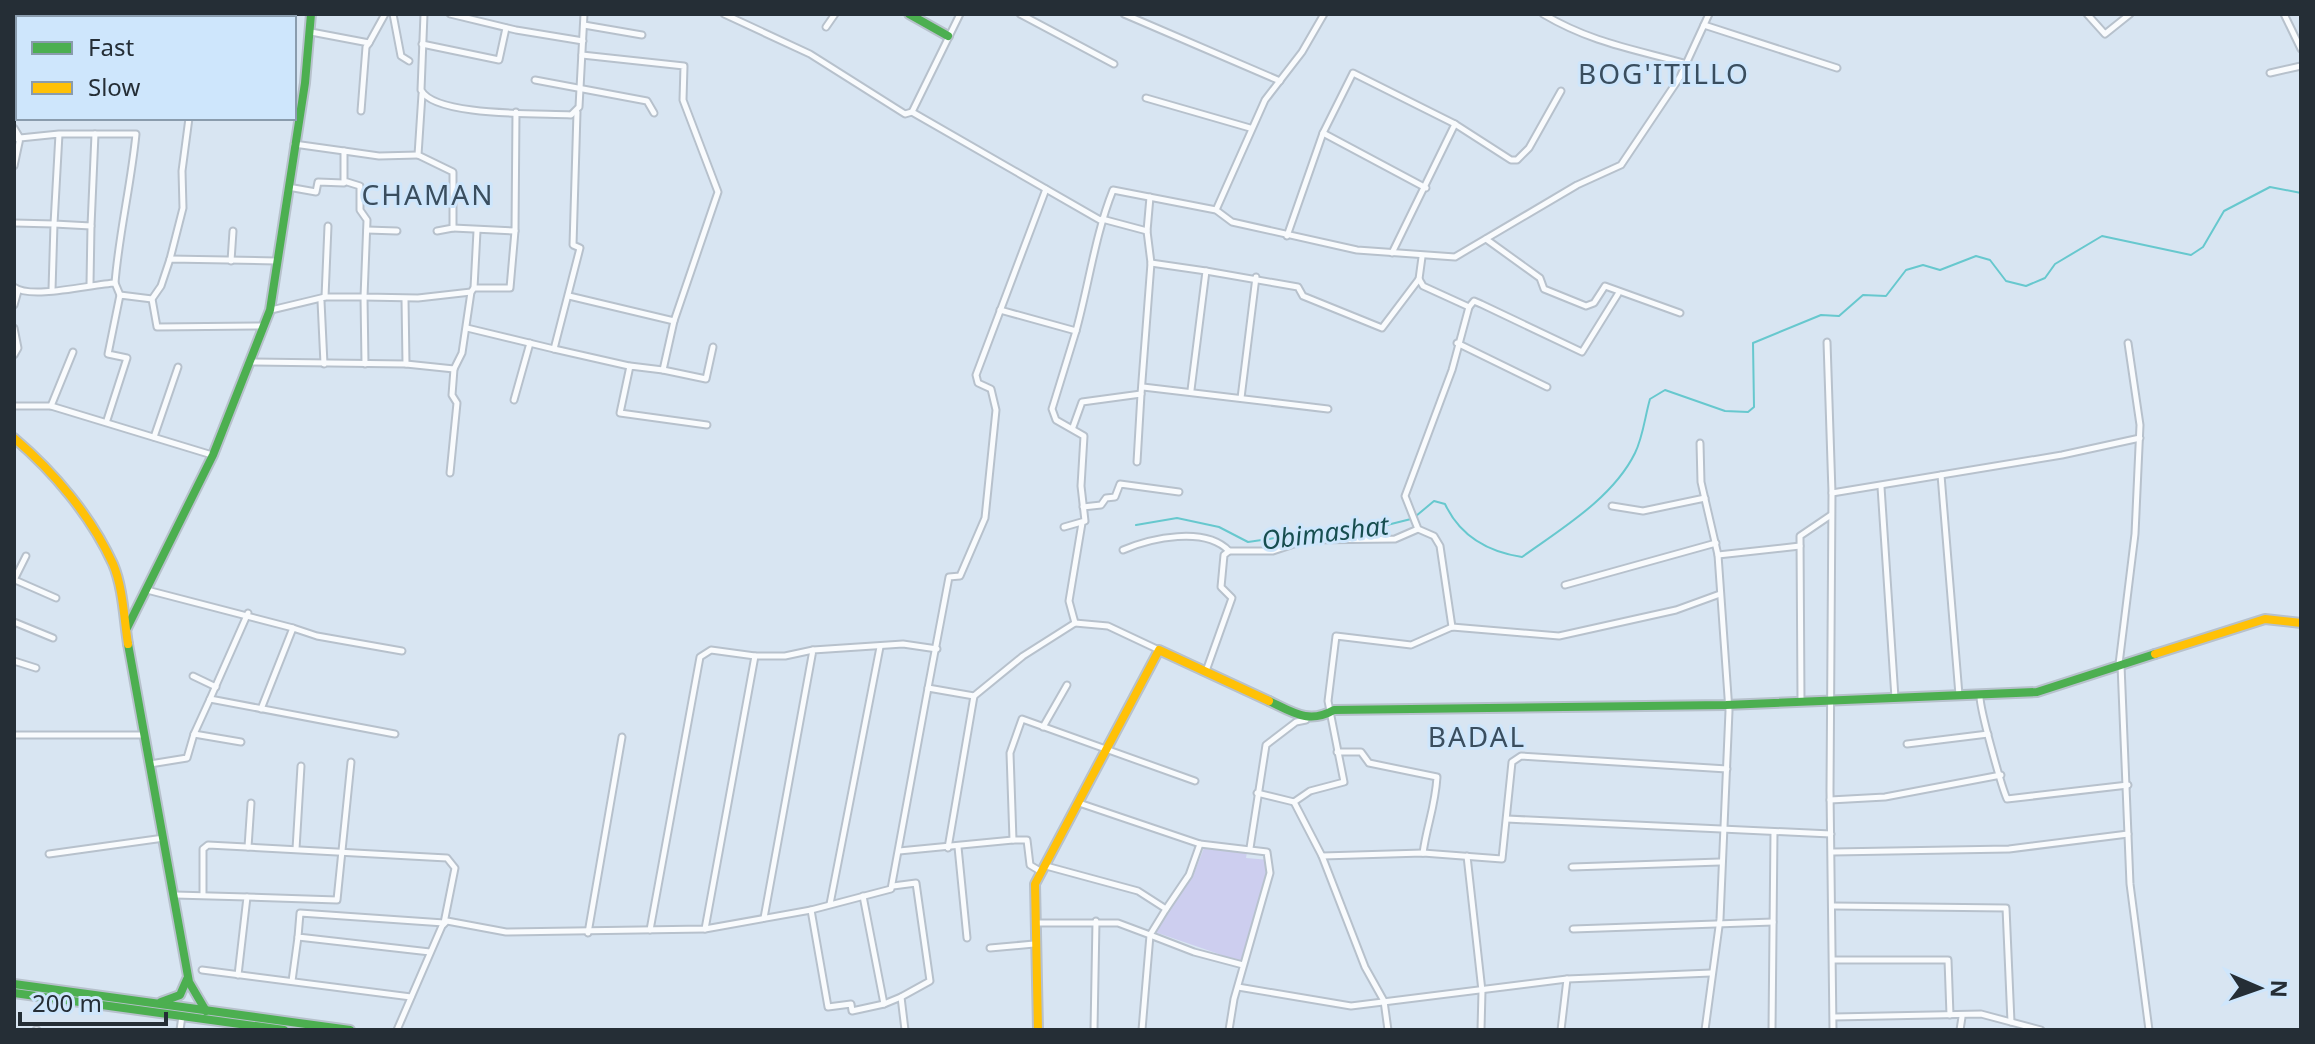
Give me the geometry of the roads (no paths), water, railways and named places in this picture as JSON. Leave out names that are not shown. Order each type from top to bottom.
[{"type":"main road","points":[[127,628],[213,455],[270,310],[306,79],[311,14]]},
{"type":"main road","points":[[909,14],[948,36]]},
{"type":"main road","points":[[14,438],[43,463],[102,541],[114,566],[187,979],[190,990],[206,1011]]},
{"type":"main road","points":[[1038,1030],[1035,884],[1159,650],[1307,719],[1334,710],[1726,705],[2054,689],[2120,664],[2265,619],[2301,623]]},
{"type":"main road","points":[[155,1004],[180,995],[187,979]]},
{"type":"main road","points":[[14,984],[182,1016],[284,1030]]},
{"type":"main road","points":[[14,993],[155,1004],[350,1030]]},
{"type":"street","points":[[361,111],[366,47],[385,14]]},
{"type":"street","points":[[393,14],[401,56],[409,61]]},
{"type":"street","points":[[418,155],[424,14]]},
{"type":"street","points":[[450,14],[506,28],[583,41]]},
{"type":"street","points":[[492,24],[495,14]]},
{"type":"street","points":[[554,349],[580,248],[573,245],[584,14]]},
{"type":"street","points":[[724,14],[810,54],[905,114],[912,112],[1101,219],[1147,231]]},
{"type":"street","points":[[826,27],[835,14]]},
{"type":"street","points":[[912,112],[960,14]]},
{"type":"street","points":[[1020,14],[1114,64]]},
{"type":"street","points":[[1124,14],[1280,81]]},
{"type":"street","points":[[1216,210],[1250,128],[1324,14]]},
{"type":"street","points":[[1543,14],[1576,34],[1615,48],[1687,64]]},
{"type":"street","points":[[1075,623],[1069,601],[1082,523],[1084,436],[1056,420],[1052,409],[1096,258],[1101,219],[1113,190],[1216,210],[1232,222],[1287,236],[1422,257],[1455,257],[1577,185],[1621,165],[1687,64],[1709,14]]},
{"type":"street","points":[[2087,14],[2105,34],[2130,14]]},
{"type":"street","points":[[2284,14],[2298,36],[2301,49]]},
{"type":"street","points":[[584,25],[642,35]]},
{"type":"street","points":[[1704,25],[1837,68]]},
{"type":"street","points":[[422,44],[499,60],[506,28]]},
{"type":"street","points":[[311,32],[369,43]]},
{"type":"street","points":[[582,55],[684,66],[683,100],[718,192],[674,321],[663,370]]},
{"type":"street","points":[[2270,73],[2301,66]]},
{"type":"street","points":[[1287,236],[1323,133],[1353,73],[1455,124],[1511,160],[1517,160],[1529,148],[1561,91]]},
{"type":"street","points":[[296,78],[306,79]]},
{"type":"street","points":[[535,80],[647,101],[654,113]]},
{"type":"street","points":[[422,93],[450,108],[577,112]]},
{"type":"street","points":[[1146,98],[1250,128]]},
{"type":"street","points":[[270,310],[323,299],[405,299],[510,288],[515,231],[516,112]]},
{"type":"street","points":[[189,120],[182,171],[183,208],[161,286],[152,299],[157,327],[264,326]]},
{"type":"street","points":[[1392,253],[1455,124]]},
{"type":"street","points":[[14,128],[17,138],[14,166]]},
{"type":"street","points":[[1323,133],[1426,188]]},
{"type":"street","points":[[17,138],[59,134],[136,134],[129,200],[119,234],[115,283],[120,295],[108,354],[127,358],[107,420]]},
{"type":"street","points":[[52,290],[59,134]]},
{"type":"street","points":[[90,284],[95,134]]},
{"type":"street","points":[[294,144],[379,156],[418,155],[453,172],[453,228]]},
{"type":"street","points":[[344,151],[342,177],[345,183]]},
{"type":"street","points":[[288,187],[316,192],[318,182],[360,186],[360,210],[367,220],[365,364]]},
{"type":"street","points":[[893,886],[949,577],[960,576],[985,518],[996,410],[991,389],[978,383],[976,375],[1046,189]]},
{"type":"street","points":[[1137,462],[1151,263],[1147,231],[1150,197]]},
{"type":"street","points":[[14,221],[91,226]]},
{"type":"street","points":[[324,364],[323,299],[328,226]]},
{"type":"street","points":[[437,231],[453,228],[515,231]]},
{"type":"street","points":[[367,230],[397,231]]},
{"type":"street","points":[[231,261],[233,231]]},
{"type":"street","points":[[450,473],[457,403],[452,395],[454,369],[462,353],[467,328],[477,231]]},
{"type":"street","points":[[1485,239],[1540,278],[1544,289],[1553,294],[1586,306],[1594,303],[1601,287],[1680,313]]},
{"type":"street","points":[[1151,263],[1256,277],[1298,287],[1303,296],[1382,328],[1419,279],[1422,257]]},
{"type":"street","points":[[170,259],[276,261]]},
{"type":"street","points":[[1191,390],[1206,271]]},
{"type":"street","points":[[1241,398],[1256,277]]},
{"type":"street","points":[[1419,279],[1427,289],[1469,307]]},
{"type":"street","points":[[14,305],[16,289],[52,290],[115,283]]},
{"type":"street","points":[[1452,627],[1440,546],[1434,536],[1418,529],[1405,496],[1452,370],[1469,307],[1474,301],[1582,352],[1618,294]]},
{"type":"street","points":[[120,295],[152,299]]},
{"type":"street","points":[[569,296],[674,321]]},
{"type":"street","points":[[405,299],[406,364]]},
{"type":"street","points":[[1000,310],[1076,331]]},
{"type":"street","points":[[14,328],[18,348],[14,355]]},
{"type":"street","points":[[467,328],[630,366],[706,379],[713,347]]},
{"type":"street","points":[[1827,342],[1832,493],[1830,800],[1834,906],[1833,1030]]},
{"type":"street","points":[[514,400],[530,343]]},
{"type":"street","points":[[1457,343],[1547,387]]},
{"type":"street","points":[[2128,343],[2140,438],[2135,534],[2120,664],[2128,785],[2130,884],[2149,1030]]},
{"type":"street","points":[[51,406],[73,352]]},
{"type":"street","points":[[250,362],[406,364],[454,369]]},
{"type":"street","points":[[630,366],[620,413],[707,425]]},
{"type":"street","points":[[154,437],[178,367]]},
{"type":"street","points":[[1143,387],[1191,390],[1328,409]]},
{"type":"street","points":[[1073,427],[1082,402],[1141,394]]},
{"type":"street","points":[[14,406],[51,406],[107,420],[213,455]]},
{"type":"street","points":[[1832,493],[1881,487],[2140,438]]},
{"type":"street","points":[[1700,443],[1699,469],[1718,555],[1727,769],[1720,862],[1720,924],[1705,1030]]},
{"type":"street","points":[[1941,475],[1959,696]]},
{"type":"street","points":[[1083,507],[1101,505],[1106,498],[1115,497],[1120,484],[1179,492]]},
{"type":"street","points":[[1881,487],[1895,698]]},
{"type":"street","points":[[1612,506],[1643,511],[1705,498]]},
{"type":"street","points":[[1801,701],[1801,532],[1832,514]]},
{"type":"street","points":[[1064,527],[1082,523]]},
{"type":"street","points":[[1206,671],[1232,598],[1221,587],[1224,555],[1229,551],[1273,551],[1306,540],[1395,539],[1418,529]]},
{"type":"street","points":[[1123,550],[1159,538],[1180,538],[1223,545],[1229,551]]},
{"type":"street","points":[[1565,585],[1716,543]]},
{"type":"street","points":[[1718,555],[1800,546]]},
{"type":"street","points":[[26,556],[14,580],[56,598]]},
{"type":"street","points":[[147,590],[248,613],[317,636],[402,651]]},
{"type":"street","points":[[1257,793],[1294,802],[1310,791],[1344,782],[1328,713],[1336,636],[1411,645],[1452,627],[1559,636],[1676,610],[1720,594]]},
{"type":"street","points":[[149,764],[187,758],[194,734],[248,613]]},
{"type":"street","points":[[14,622],[53,638]]},
{"type":"street","points":[[948,848],[974,696],[1023,656],[1075,623],[1108,626],[1159,650]]},
{"type":"street","points":[[261,709],[293,628]]},
{"type":"street","points":[[650,931],[700,657],[711,650],[755,656],[785,656],[813,650],[903,644],[937,649]]},
{"type":"street","points":[[830,904],[880,647]]},
{"type":"street","points":[[764,918],[813,650]]},
{"type":"street","points":[[705,929],[755,656]]},
{"type":"street","points":[[14,661],[36,668]]},
{"type":"street","points":[[193,676],[216,687]]},
{"type":"street","points":[[1043,727],[1067,685]]},
{"type":"street","points":[[928,688],[974,696]]},
{"type":"street","points":[[1980,695],[1979,706],[2008,800],[2128,785]]},
{"type":"street","points":[[210,699],[395,734]]},
{"type":"street","points":[[1013,840],[1008,771],[1012,740],[1022,719],[1195,781]]},
{"type":"street","points":[[1250,848],[1257,793],[1269,740],[1307,719]]},
{"type":"street","points":[[194,734],[241,742]]},
{"type":"street","points":[[1907,744],[1988,734]]},
{"type":"street","points":[[14,735],[145,735]]},
{"type":"street","points":[[588,933],[622,737]]},
{"type":"street","points":[[1337,752],[1361,752],[1369,763],[1437,777],[1434,813],[1427,821],[1423,853]]},
{"type":"street","points":[[1322,856],[1423,853],[1503,859],[1512,762],[1521,756],[1727,769]]},
{"type":"street","points":[[174,895],[336,901],[339,898],[351,762]]},
{"type":"street","points":[[296,849],[301,766]]},
{"type":"street","points":[[1830,800],[1885,797],[2001,775]]},
{"type":"street","points":[[1294,802],[1322,856],[1365,967],[1384,1001],[1388,1030]]},
{"type":"street","points":[[248,847],[251,803]]},
{"type":"street","points":[[1079,803],[1200,844],[1267,852],[1270,873],[1243,965],[1229,1030]]},
{"type":"street","points":[[1507,819],[1831,834]]},
{"type":"street","points":[[1772,1030],[1774,832]]},
{"type":"street","points":[[1833,852],[2009,849],[2128,834]]},
{"type":"street","points":[[49,854],[164,838]]},
{"type":"street","points":[[899,851],[1027,840],[1030,865],[1138,891],[1166,909]]},
{"type":"street","points":[[1142,1030],[1150,935],[1189,875],[1200,844]]},
{"type":"street","points":[[203,895],[204,846],[343,851],[451,860],[455,868],[444,923],[397,1030]]},
{"type":"street","points":[[958,847],[967,938]]},
{"type":"street","points":[[1467,856],[1482,991],[1481,1030]]},
{"type":"street","points":[[1572,867],[1720,862]]},
{"type":"street","points":[[292,981],[300,913],[444,923],[451,920],[506,932],[705,929],[811,910],[893,886],[916,883],[930,981],[884,1004],[852,1011],[851,1004],[828,1007],[811,910]]},
{"type":"street","points":[[863,896],[884,1004]]},
{"type":"street","points":[[238,975],[247,897]]},
{"type":"street","points":[[1834,906],[2002,905],[2008,911],[2010,933],[2011,1022]]},
{"type":"street","points":[[1094,1030],[1096,921]]},
{"type":"street","points":[[1573,929],[1773,922]]},
{"type":"street","points":[[1034,923],[1118,923],[1194,952],[1243,965]]},
{"type":"street","points":[[298,937],[430,952]]},
{"type":"street","points":[[990,948],[1034,944]]},
{"type":"street","points":[[1834,960],[1948,960],[1950,1015]]},
{"type":"street","points":[[202,970],[411,997]]},
{"type":"street","points":[[1238,987],[1351,1006],[1567,979],[1711,973]]},
{"type":"street","points":[[1561,1030],[1567,979]]},
{"type":"street","points":[[901,997],[905,1030]]},
{"type":"street","points":[[1834,1017],[1989,1015],[2041,1030]]},
{"type":"street","points":[[180,1030],[182,1016]]},
{"type":"street","points":[[1960,1030],[1962,1017]]},
{"type":"waterway","name":"Obimashat","points":[[1416,516],[1434,501],[1445,504],[1459,525],[1477,541],[1522,557],[1569,524],[1614,484],[1638,447],[1650,399],[1665,390],[1725,411],[1748,412],[1754,407],[1753,343],[1821,315],[1839,316],[1863,295],[1886,296],[1906,270],[1923,265],[1940,270],[1976,256],[1990,260],[2006,281],[2026,286],[2045,278],[2055,264],[2102,236],[2191,255],[2203,247],[2224,211],[2270,187],[2301,193]]},
{"type":"waterway","name":"Obimashat","points":[[1136,525],[1177,518],[1219,527],[1248,542],[1315,532],[1363,531],[1411,519]]},
{"type":"district","name":"BOG'ITILLO","points":[[1664,74]]},
{"type":"district","name":"CHAMAN","points":[[428,195]]},
{"type":"district","name":"BADAL","points":[[1477,737]]}]
